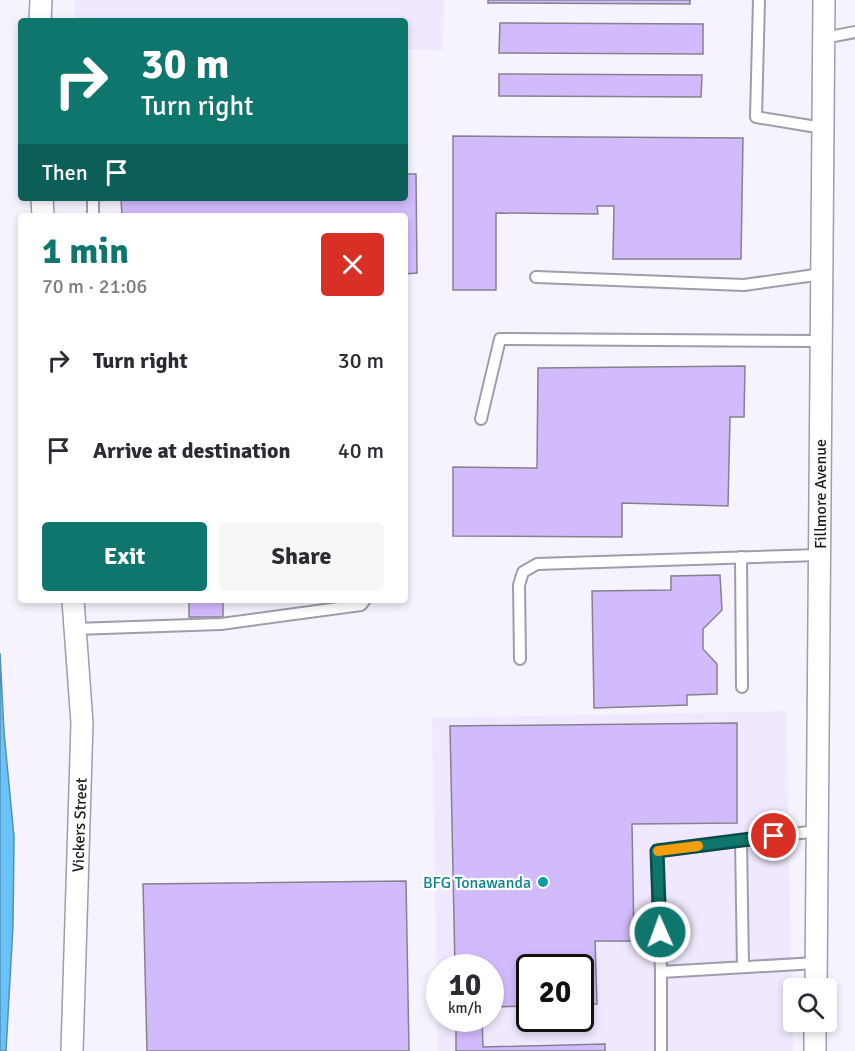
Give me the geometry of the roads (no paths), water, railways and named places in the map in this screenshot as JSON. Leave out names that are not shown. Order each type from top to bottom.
[{"type":"street","points":[[40,0],[40,18]]},
{"type":"street","name":"Fillmore Avenue","points":[[816,978],[824,0]]},
{"type":"street","name":"Vickers Street","points":[[72,1051],[82,723],[73,603]]},
{"type":"street","points":[[815,1032],[815,1051]]},
{"type":"lane","points":[[759,0],[756,117],[823,128]]},
{"type":"lane","points":[[824,38],[855,32]]},
{"type":"lane","points":[[536,277],[744,285],[822,274]]},
{"type":"lane","points":[[481,419],[501,339],[821,341]]},
{"type":"lane","points":[[520,659],[519,585],[523,572],[537,564],[819,555]]},
{"type":"lane","points":[[741,557],[742,687]]},
{"type":"lane","points":[[75,629],[221,624],[363,603]]},
{"type":"lane","points":[[661,1051],[662,972],[657,851],[817,831]]},
{"type":"lane","points":[[741,840],[743,967]]},
{"type":"lane","points":[[662,972],[816,963]]},
{"type":"water","points":[[0,653],[4,732],[14,837],[13,925],[6,1051],[0,1051]]},
{"type":"place","name":"BFG Tonawanda","points":[[543,882]]}]
